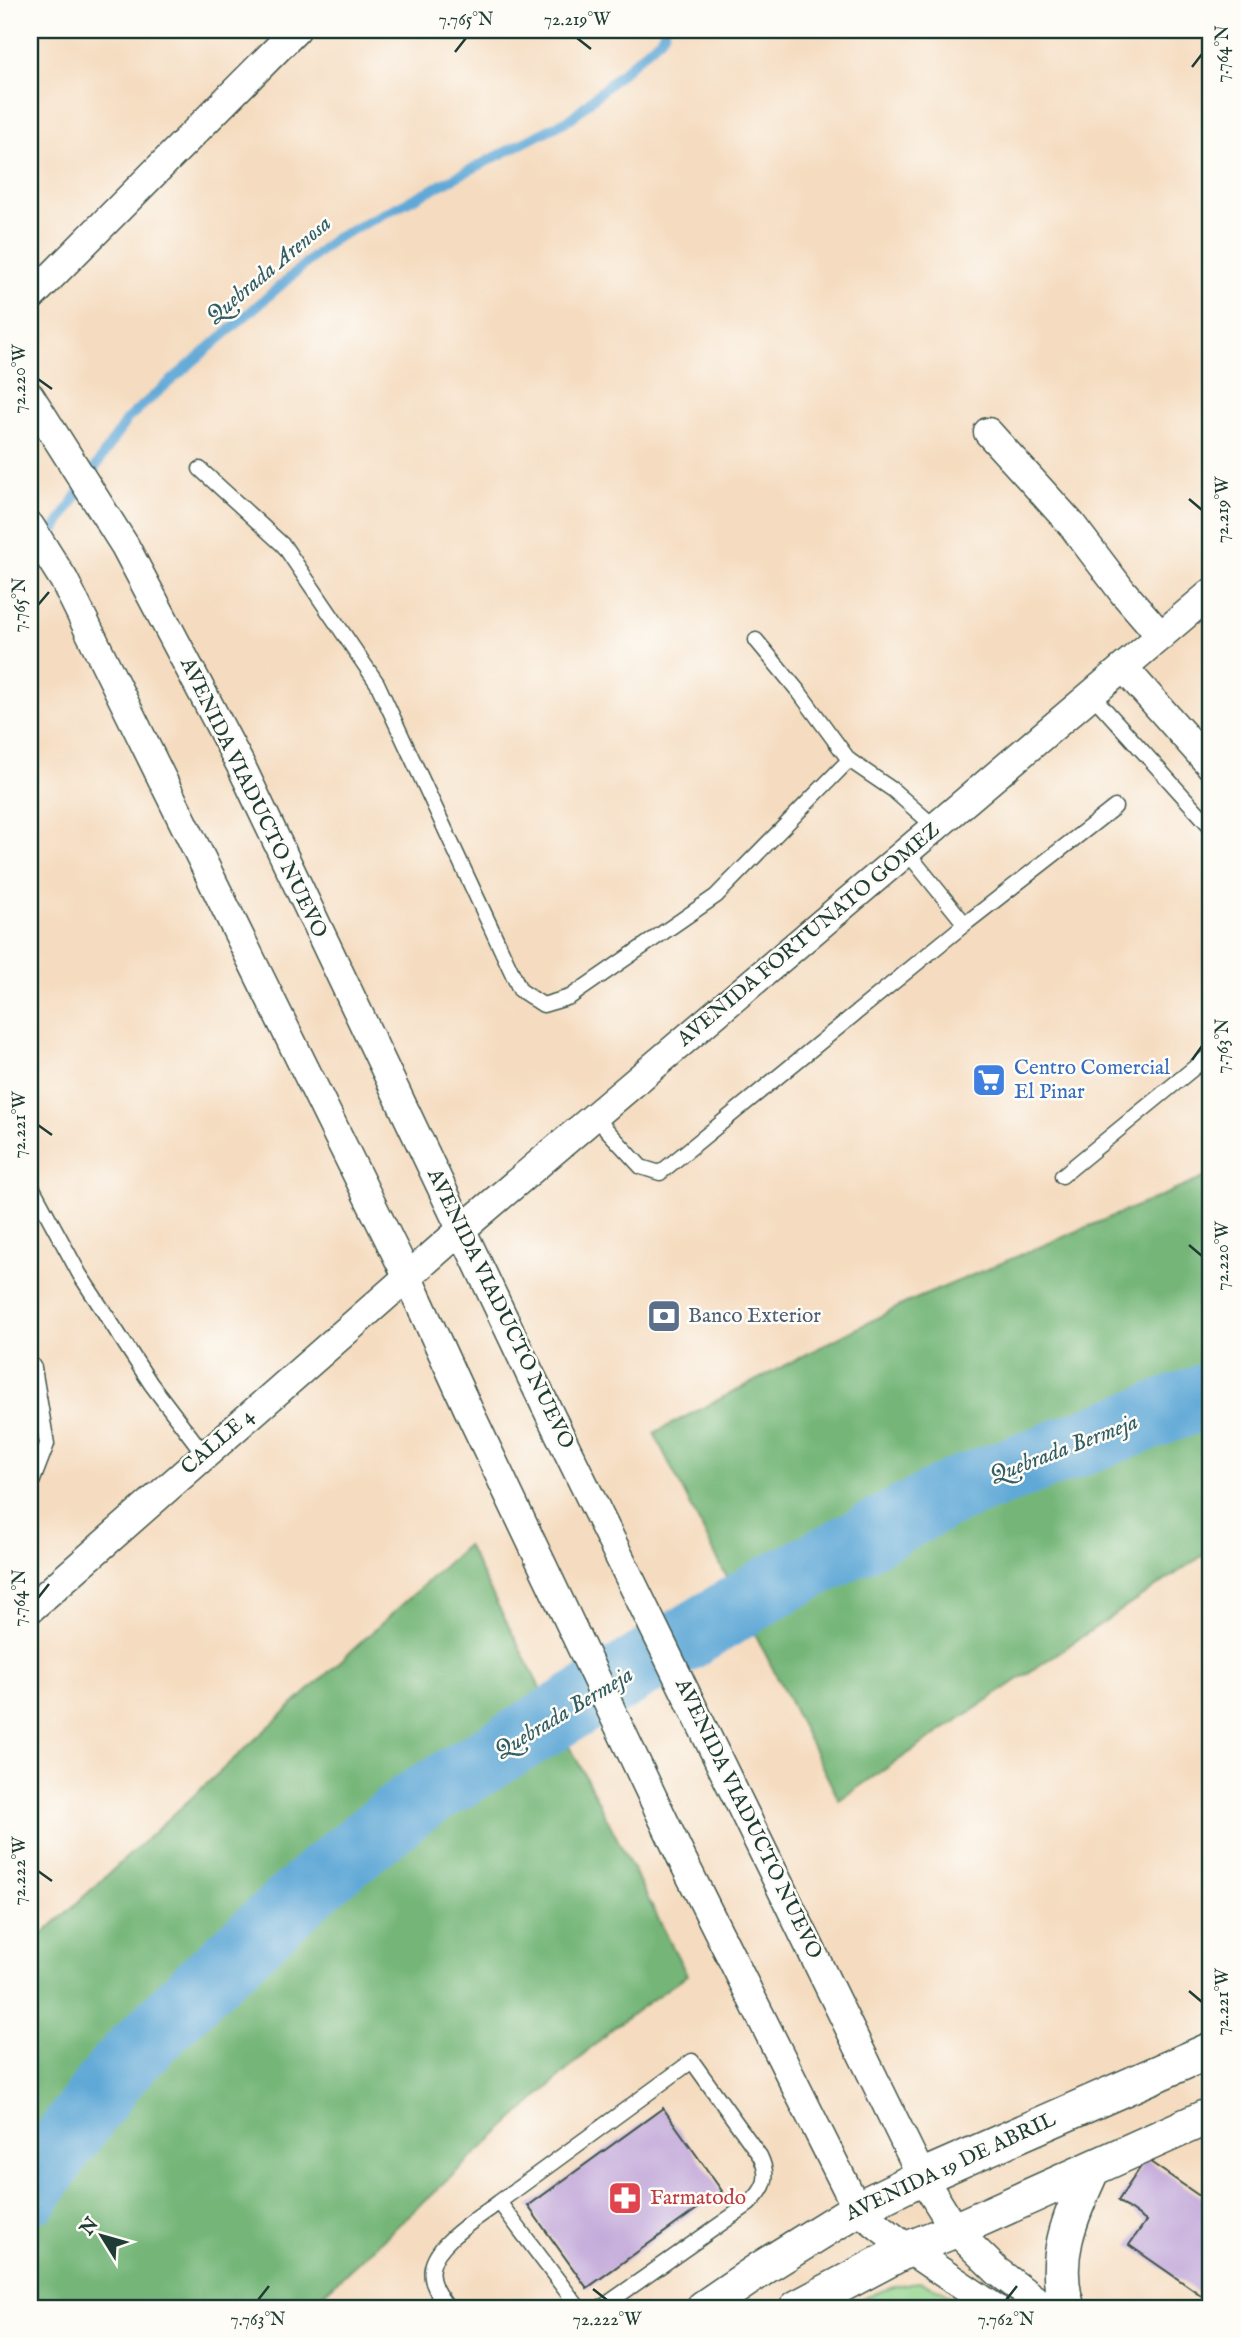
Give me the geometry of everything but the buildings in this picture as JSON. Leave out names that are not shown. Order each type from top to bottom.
[{"type":"street","points":[[30,298],[296,30]]},
{"type":"street","name":"AVENIDA VIADUCTO NUEVO","points":[[30,396],[125,546],[241,766],[532,1378],[922,2178],[955,2230],[997,2271],[1046,2308]]},
{"type":"street","points":[[988,432],[1072,525],[1122,591],[1161,636]]},
{"type":"street","points":[[30,526],[64,580],[182,818],[408,1278],[682,1859],[857,2209],[908,2249],[995,2308]]},
{"type":"street","name":"AVENIDA FORTUNATO GOMEZ","points":[[408,1278],[462,1229],[1211,593]]},
{"type":"street","points":[[1124,668],[1211,766]]},
{"type":"street","name":"CALLE 4","points":[[30,1609],[408,1278]]},
{"type":"street","name":"AVENIDA 19 DE ABRIL","points":[[704,2308],[857,2209],[1211,2050]]},
{"type":"street","points":[[797,2308],[908,2249],[1211,2115]]},
{"type":"street","points":[[1067,2308],[1061,2288],[1060,2259],[1074,2209],[1092,2169]]},
{"type":"lane","points":[[200,469],[284,546],[377,683],[520,990],[543,1005],[570,997],[716,896],[849,760]]},
{"type":"lane","points":[[756,640],[799,692],[849,760],[893,790],[936,828]]},
{"type":"lane","points":[[1092,695],[1211,827]]},
{"type":"lane","points":[[595,1117],[641,1167],[660,1173],[965,924],[1115,807]]},
{"type":"lane","points":[[907,852],[965,924]]},
{"type":"lane","points":[[1062,1176],[1211,1054]]},
{"type":"lane","points":[[30,1183],[80,1275],[151,1384],[204,1454]]},
{"type":"lane","points":[[30,1362],[34,1368],[47,1444],[30,1488]]},
{"type":"lane","points":[[448,2308],[435,2291],[432,2268],[443,2246],[692,2061],[760,2156],[766,2169],[761,2193],[601,2308]]},
{"type":"lane","points":[[499,2202],[579,2308]]},
{"type":"green space","points":[[1211,1175],[1211,1550],[839,1800],[654,1433],[906,1303]]},
{"type":"green space","points":[[467,1545],[687,1975],[614,2027],[308,2308],[30,2308],[30,1946]]},
{"type":"green space","points":[[920,2282],[939,2289],[968,2308],[845,2308],[890,2288]]},
{"type":"waterway","name":"Quebrada Arenosa","points":[[30,567],[127,419],[334,239],[570,119],[661,38],[665,30]]},
{"type":"waterway","name":"Quebrada Bermeja","points":[[30,2192],[119,2069],[199,1988],[325,1874],[413,1804],[768,1589],[957,1490],[1211,1394]]},
{"type":"place","name":"Centro Comercial El Pinar","points":[[989,1080]]},
{"type":"place","name":"Banco Exterior","points":[[664,1316]]},
{"type":"place","name":"Farmatodo","points":[[625,2198]]}]
